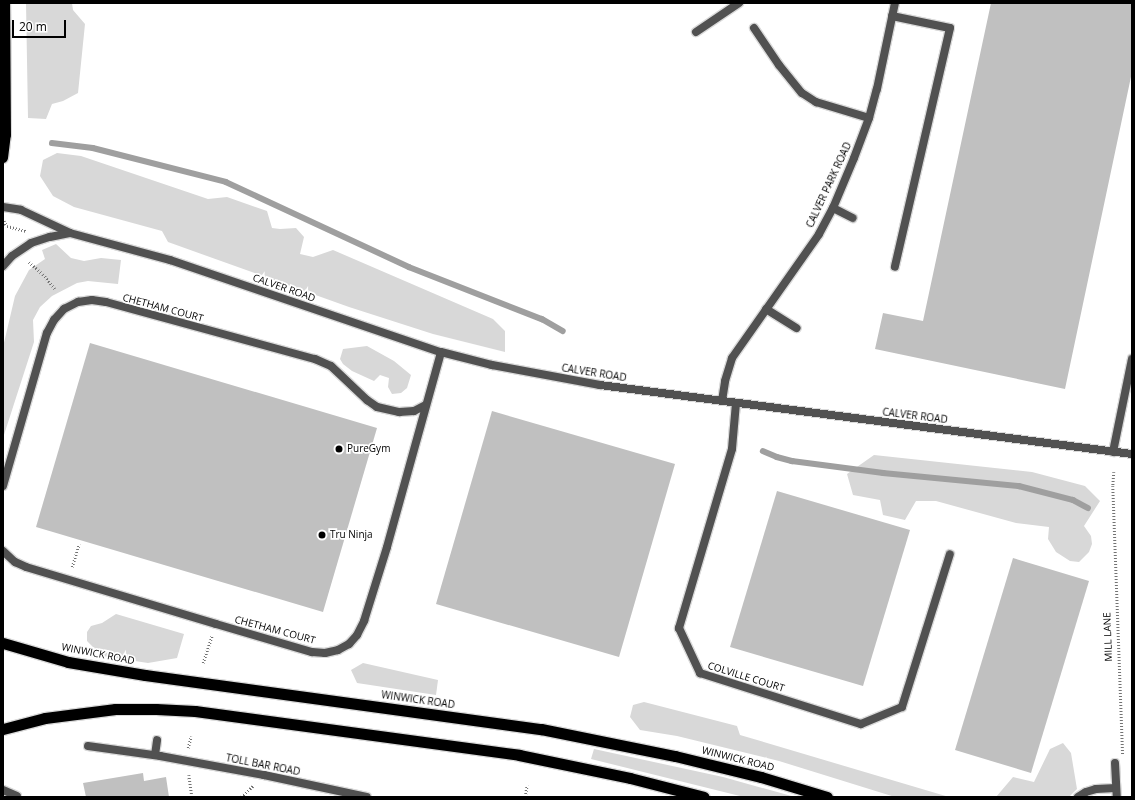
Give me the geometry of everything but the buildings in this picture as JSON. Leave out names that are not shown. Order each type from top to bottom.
[{"type":"highway","name":"WINWICK ROAD","points":[[5,643],[68,662],[145,675],[541,728],[675,756],[754,775],[827,797]]},
{"type":"highway","points":[[3,729],[45,718],[115,709],[195,711],[519,755],[630,778],[704,797]]},
{"type":"main road","points":[[3,158],[6,135],[5,3]]},
{"type":"street","name":"CALVER PARK ROAD","points":[[722,401],[725,381],[732,358],[818,234],[833,208],[869,118],[895,3]]},
{"type":"street","points":[[696,32],[738,4]]},
{"type":"street","points":[[892,16],[950,28],[895,267]]},
{"type":"street","points":[[754,28],[779,65],[802,93],[816,102],[869,118]]},
{"type":"street","name":"CALVER ROAD","points":[[3,207],[21,210],[70,233],[170,260],[441,352],[541,375],[600,385],[1132,454]]},
{"type":"street","points":[[833,208],[853,218]]},
{"type":"street","name":"CALVER ROAD","points":[[3,266],[21,249],[50,237],[70,233]]},
{"type":"street","name":"CHETHAM COURT","points":[[3,486],[47,333],[54,320],[64,309],[78,302],[92,300],[106,302],[315,359],[331,366],[367,400],[377,407],[399,412],[414,411],[426,405]]},
{"type":"street","points":[[766,309],[797,328]]},
{"type":"street","name":"CHETHAM COURT","points":[[3,551],[15,562],[26,567],[216,624],[312,652],[325,653],[338,650],[349,644],[357,635],[364,621],[387,547],[441,352]]},
{"type":"street","points":[[1113,452],[1132,359]]},
{"type":"street","name":"COLVILLE COURT","points":[[736,402],[732,449],[679,628],[700,673],[861,724],[902,706],[950,554]]},
{"type":"street","points":[[155,755],[157,740]]},
{"type":"street","name":"TOLL BAR ROAD","points":[[88,746],[155,755],[264,775],[367,797]]},
{"type":"street","points":[[1078,797],[1086,792],[1096,789],[1117,793],[1115,762]]},
{"type":"street","points":[[3,790],[17,796]]},
{"type":"path","points":[[3,218],[7,226],[50,237]]},
{"type":"path","points":[[29,262],[43,274],[55,289]]},
{"type":"path","name":"MILL LANE","points":[[1114,472],[1113,494],[1123,754],[1122,758],[1115,762]]},
{"type":"path","points":[[68,580],[79,544]]},
{"type":"path","points":[[203,664],[216,624]]},
{"type":"path","points":[[187,752],[191,736]]},
{"type":"path","points":[[188,770],[192,797]]},
{"type":"path","points":[[525,797],[527,785]]},
{"type":"shaded area","points":[[26,3],[72,3],[73,10],[85,24],[78,93],[63,101],[52,104],[46,119],[28,118]]},
{"type":"shaded area","points":[[57,153],[81,156],[208,199],[227,197],[267,211],[272,228],[296,228],[304,237],[300,254],[313,257],[333,250],[493,319],[505,331],[505,352],[433,334],[349,307],[168,242],[162,231],[74,207],[53,196],[40,176],[43,160]]},
{"type":"shaded area","points":[[56,244],[71,258],[84,261],[101,258],[121,260],[118,284],[88,281],[77,283],[52,296],[40,307],[33,320],[34,342],[3,438],[3,347],[15,296],[29,270],[45,259],[42,250]]},
{"type":"shaded area","points":[[367,346],[394,361],[411,375],[407,388],[401,393],[392,394],[388,387],[389,378],[380,375],[374,381],[352,371],[343,364],[340,359],[343,349]]},
{"type":"shaded area","points":[[874,455],[1032,472],[1085,486],[1100,501],[1084,526],[1091,536],[1092,544],[1089,552],[1079,562],[1070,561],[1056,552],[1048,539],[1049,527],[1016,523],[936,501],[916,501],[905,520],[883,515],[880,500],[853,495],[847,474]]},
{"type":"shaded area","points":[[116,614],[184,634],[177,658],[148,663],[102,656],[87,641],[87,632],[91,626],[102,623]]},
{"type":"shaded area","points":[[363,663],[438,680],[436,695],[357,683],[351,670]]},
{"type":"shaded area","points":[[644,702],[737,726],[740,735],[949,797],[895,797],[779,761],[677,736],[640,730],[630,717],[633,705]]},
{"type":"shaded area","points":[[1063,743],[1071,753],[1077,789],[1069,797],[996,797],[1013,777],[1034,782],[1050,749]]},
{"type":"shaded area","points":[[594,749],[723,777],[795,797],[744,797],[591,759]]},
{"type":"waterway","points":[[52,143],[93,148],[226,182],[409,267],[542,319],[563,331]]},
{"type":"waterway","points":[[763,451],[792,461],[883,473],[1019,486],[1073,500],[1088,508]]},
{"type":"place","name":"PureGym","points":[[339,449]]},
{"type":"place","name":"Tru Ninja","points":[[322,535]]}]
